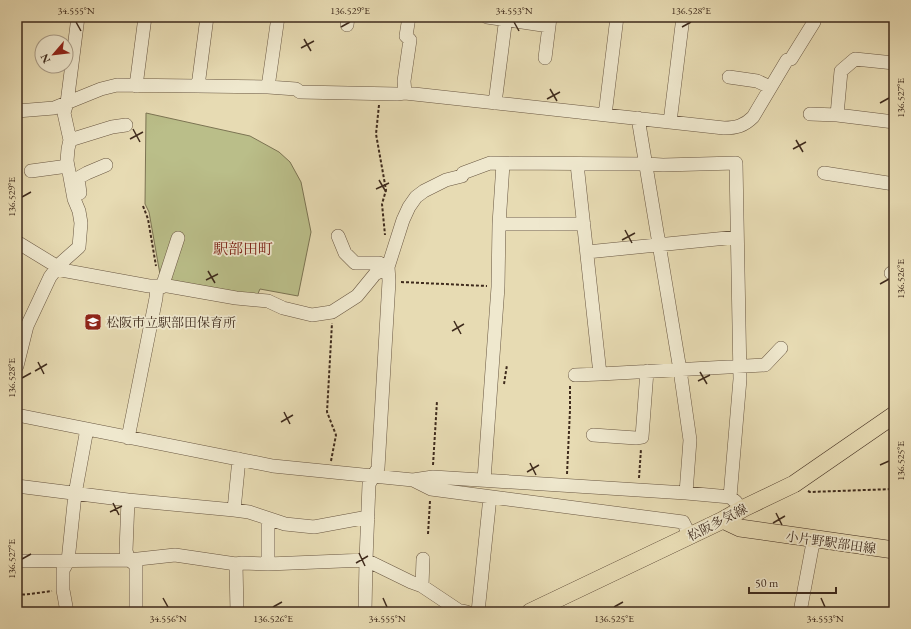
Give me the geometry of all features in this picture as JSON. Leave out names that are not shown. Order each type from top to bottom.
[{"type":"main road","name":"松阪多気線","points":[[530,612],[723,520],[744,508],[794,484],[894,415]]},
{"type":"main road","name":"小片野駅部田線","points":[[723,520],[740,528],[815,540],[894,550]]},
{"type":"street","points":[[78,17],[67,103],[64,113],[70,140],[68,150],[68,166],[74,199],[80,211]]},
{"type":"street","points":[[136,86],[145,17]]},
{"type":"street","points":[[198,86],[207,17]]},
{"type":"street","points":[[268,87],[278,17]]},
{"type":"street","points":[[401,94],[410,40],[406,36],[409,17]]},
{"type":"street","points":[[487,17],[549,22],[545,58]]},
{"type":"street","points":[[605,115],[617,17]]},
{"type":"street","points":[[670,122],[683,17]]},
{"type":"street","points":[[17,111],[54,108],[110,86],[117,85],[268,87],[296,89],[300,92],[401,94],[724,128],[738,128],[753,117],[787,60],[791,59],[814,22],[815,17]]},
{"type":"street","points":[[495,103],[506,18]]},
{"type":"street","points":[[837,115],[841,71],[855,59],[894,63]]},
{"type":"street","points":[[729,77],[757,81],[770,87]]},
{"type":"street","points":[[810,114],[837,115],[894,122]]},
{"type":"street","points":[[638,118],[680,370],[690,440],[686,493]]},
{"type":"street","points":[[70,140],[112,127],[126,125]]},
{"type":"street","points":[[365,612],[369,484],[378,468],[389,281],[388,267],[403,220],[416,197],[436,185],[462,176],[463,173],[490,163],[663,165],[736,163],[740,366],[730,497]]},
{"type":"street","points":[[484,480],[498,287],[499,224],[503,164]]},
{"type":"street","points":[[577,164],[600,374]]},
{"type":"street","points":[[17,366],[27,326],[50,277],[61,263],[79,246],[82,223],[80,211],[81,197],[78,178],[87,172],[106,165]]},
{"type":"street","points":[[31,171],[68,166]]},
{"type":"street","points":[[824,174],[894,184]]},
{"type":"street","points":[[499,224],[584,224]]},
{"type":"street","points":[[338,236],[345,253],[355,263],[379,264],[388,267]]},
{"type":"street","points":[[128,438],[156,298],[178,238]]},
{"type":"street","points":[[587,252],[737,238]]},
{"type":"street","points":[[17,242],[53,264],[56,269],[160,287],[168,286],[236,298],[268,301],[283,308],[312,315],[332,312],[357,296],[375,274],[388,267]]},
{"type":"street","points":[[573,378],[600,374],[764,365],[781,348]]},
{"type":"street","points":[[593,435],[636,438],[642,437],[647,371]]},
{"type":"street","points":[[17,415],[273,466],[412,480],[432,477],[686,493],[730,497],[744,508]]},
{"type":"street","points":[[67,612],[63,590],[63,570],[68,561],[75,494],[87,429]]},
{"type":"street","points":[[234,510],[239,459]]},
{"type":"street","points":[[412,480],[431,489],[683,522],[690,536]]},
{"type":"street","points":[[506,499],[509,482]]},
{"type":"street","points":[[18,487],[249,512],[285,524],[314,527],[368,517]]},
{"type":"street","points":[[478,612],[490,497]]},
{"type":"street","points":[[128,500],[126,551],[129,560],[136,565],[136,612]]},
{"type":"street","points":[[268,519],[268,564]]},
{"type":"street","points":[[800,612],[812,548],[815,540]]},
{"type":"street","points":[[17,561],[129,560],[175,555],[236,564],[366,560],[422,586],[458,610],[467,612]]},
{"type":"street","points":[[422,586],[423,559]]},
{"type":"street","points":[[236,564],[237,612]]},
{"type":"path","points":[[382,94],[376,134],[386,190],[382,204],[385,235]]},
{"type":"path","points":[[143,206],[148,219],[160,287]]},
{"type":"path","points":[[389,281],[498,287]]},
{"type":"path","points":[[329,472],[336,435],[327,412],[332,312]]},
{"type":"path","points":[[567,485],[570,410],[573,378]]},
{"type":"path","points":[[638,490],[642,437]]},
{"type":"path","points":[[794,484],[810,492],[894,489]]},
{"type":"path","points":[[17,521],[18,487]]},
{"type":"path","points":[[17,595],[63,590]]},
{"type":"green space","points":[[146,113],[250,136],[279,152],[290,162],[301,182],[311,232],[298,296],[260,289],[256,298],[161,280],[149,212],[145,204]]},
{"type":"place","name":"松阪市立駅部田保育所","points":[[93,322]]},
{"type":"district","name":"駅部田町","points":[[243,249]]}]
